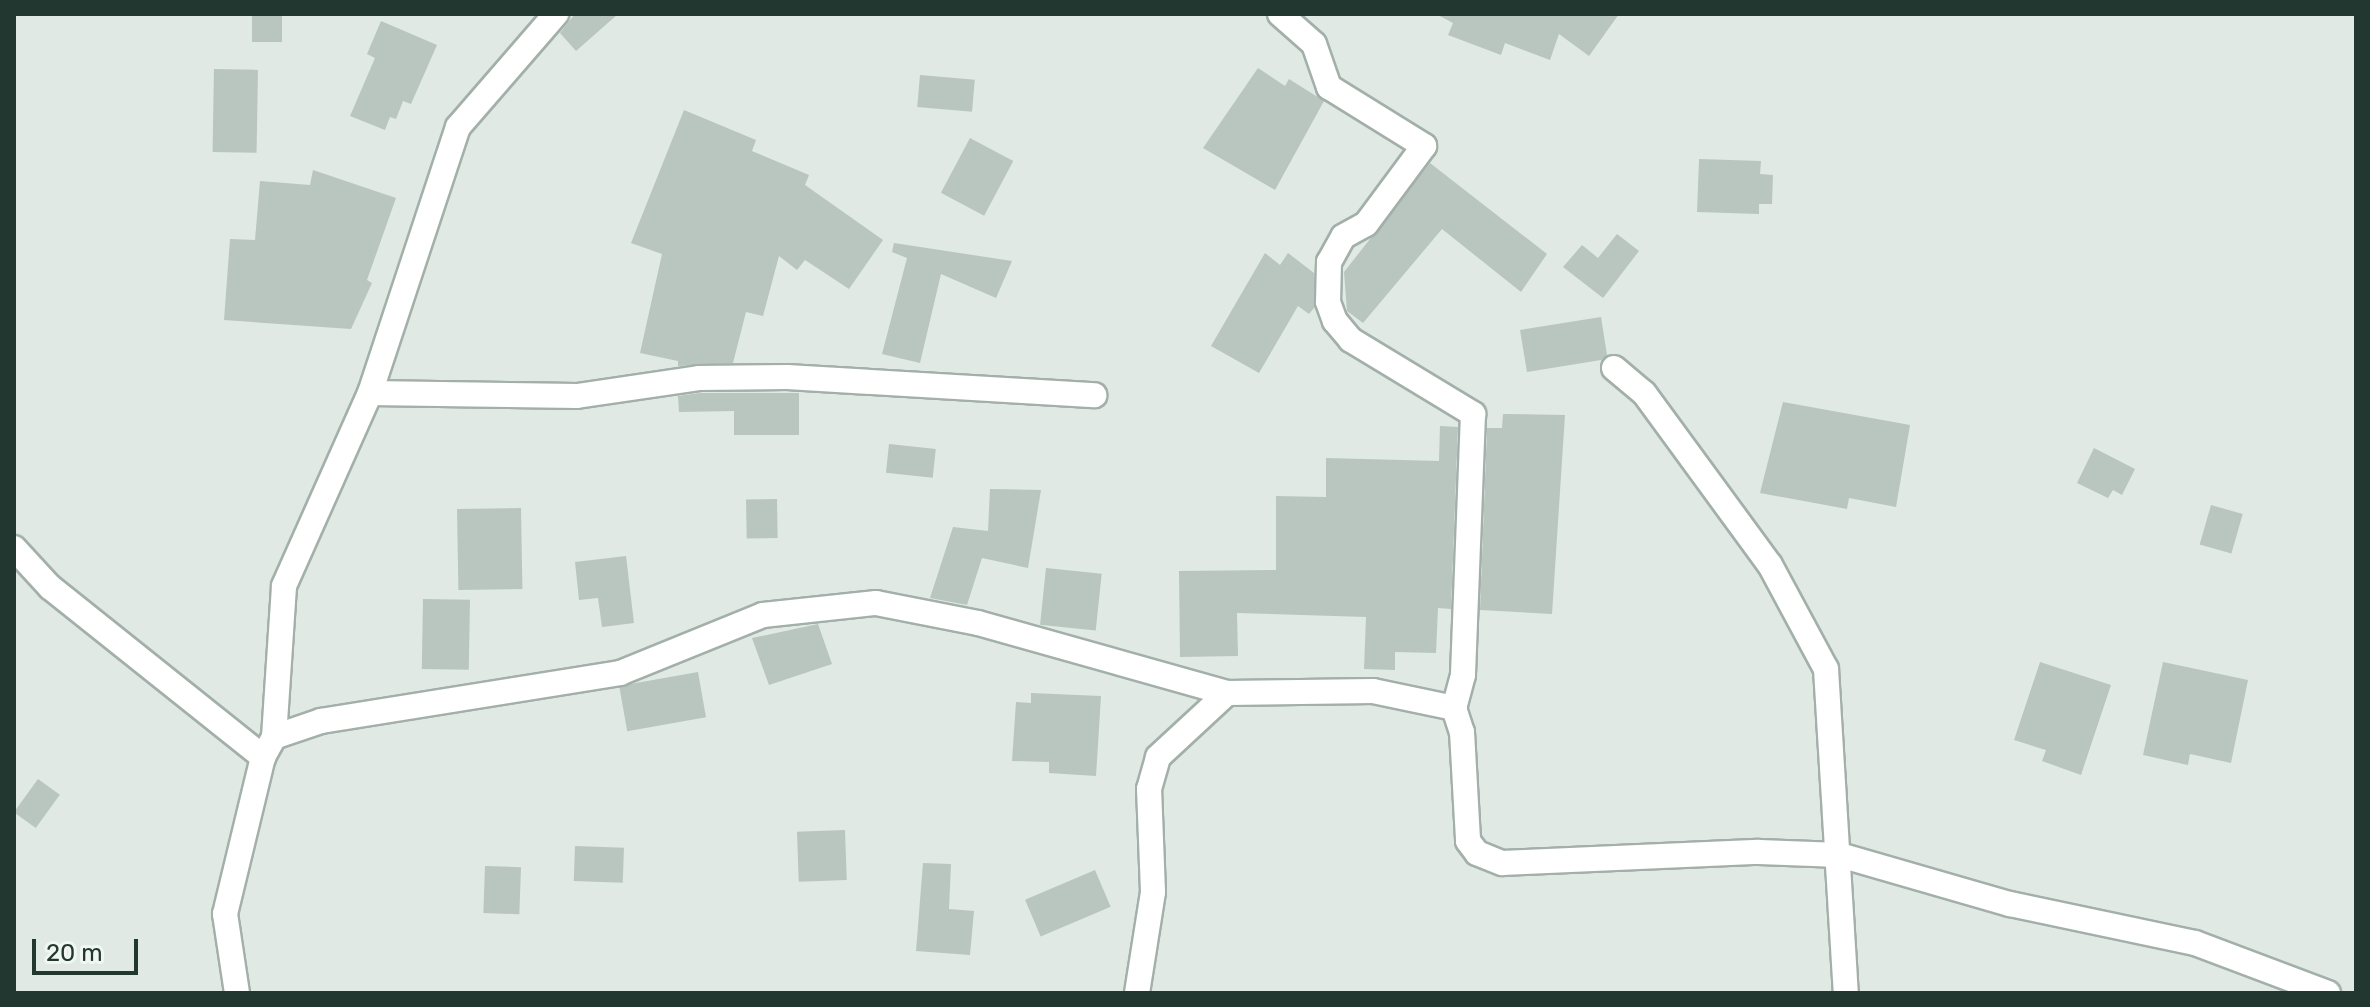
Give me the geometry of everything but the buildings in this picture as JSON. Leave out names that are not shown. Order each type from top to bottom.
[{"type":"street","points":[[237,993],[225,914],[269,747],[284,586],[370,393],[458,127],[556,14]]},
{"type":"street","points":[[1280,14],[1314,44],[1329,87],[1424,146],[1366,224],[1343,237],[1329,262],[1328,302],[1335,321],[1351,340],[1473,414],[1463,675],[1454,708],[1462,732],[1468,841],[1477,853],[1502,863],[1733,852],[1840,855],[1996,900],[2195,943],[2328,993]]},
{"type":"street","points":[[1614,368],[1644,393],[1770,565],[1826,669],[1840,855],[1846,993]]},
{"type":"street","points":[[370,393],[577,396],[699,378],[787,377],[1094,395]]},
{"type":"street","points":[[14,548],[50,587],[269,747]]},
{"type":"street","points":[[269,747],[321,721],[620,673],[763,615],[876,603],[978,623],[1227,693],[1373,691],[1454,708]]},
{"type":"street","points":[[1137,993],[1153,892],[1149,789],[1158,757],[1227,693]]}]
